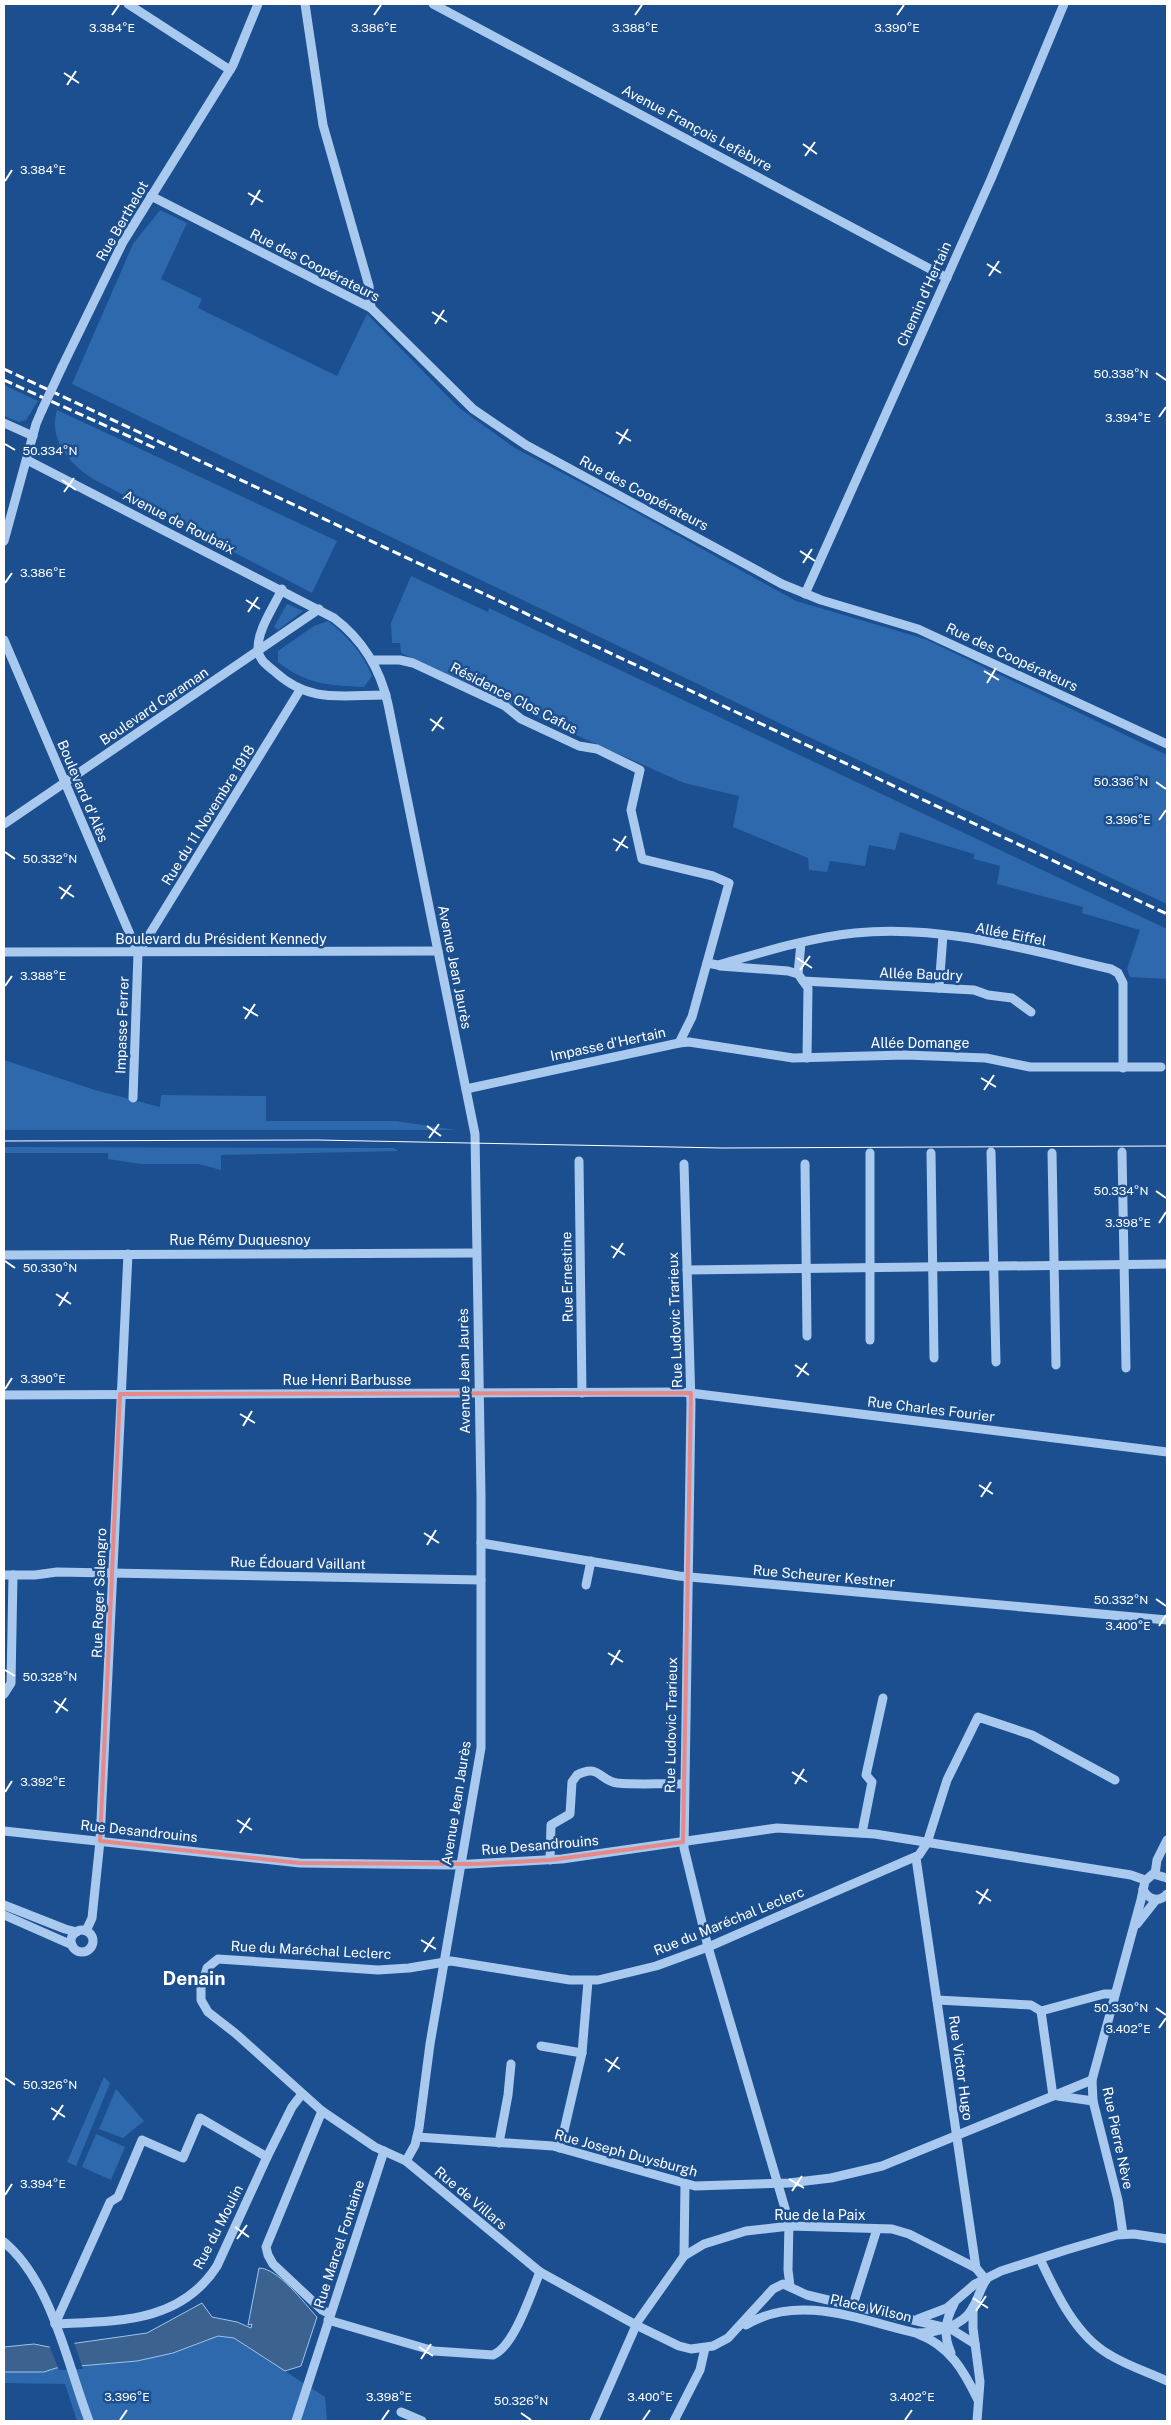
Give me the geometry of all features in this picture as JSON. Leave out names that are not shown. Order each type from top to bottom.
[{"type":"street","points":[[128,4],[230,70]]},
{"type":"street","name":"Rue Berthelot","points":[[4,541],[33,436],[42,410],[62,367],[123,242],[230,70],[258,4]]},
{"type":"street","points":[[305,4],[323,125],[369,289],[371,308]]},
{"type":"street","name":"Avenue François Lefèbvre","points":[[432,4],[947,278]]},
{"type":"street","name":"Chemin d'Hertain","points":[[805,594],[991,179],[1064,4]]},
{"type":"street","name":"Rue des Coopérateurs","points":[[151,196],[371,308],[464,400],[507,434],[774,580],[805,594],[918,629],[1167,744]]},
{"type":"street","points":[[4,423],[33,436]]},
{"type":"street","name":"Avenue de Roubaix","points":[[27,460],[319,609]]},
{"type":"street","points":[[282,589],[262,632],[258,652],[264,663],[284,680],[300,690],[319,695],[386,696]]},
{"type":"street","name":"Boulevard Caraman","points":[[4,824],[319,609]]},
{"type":"street","name":"Avenue Jean Jaurès","points":[[319,609],[347,628],[372,660],[386,696],[475,1138],[481,1543],[481,1748],[444,1961],[417,2137],[406,2161]]},
{"type":"street","name":"Boulevard d'Alès","points":[[4,640],[138,953]]},
{"type":"street","name":"Résidence Clos Cafus","points":[[372,660],[400,660],[414,663],[505,706],[521,719],[579,746],[597,749],[640,770],[631,810],[642,859],[714,876],[729,883]]},
{"type":"street","name":"Rue du 11 Novembre 1918","points":[[138,953],[300,690]]},
{"type":"street","name":"Impasse d'Hertain","points":[[466,1089],[679,1043],[690,1023],[729,883]]},
{"type":"street","name":"Allée Eiffel","points":[[707,963],[718,965],[801,942],[863,932],[943,935],[1016,947],[1111,969],[1118,973],[1123,983],[1123,1068]]},
{"type":"street","points":[[938,988],[943,935]]},
{"type":"street","points":[[801,942],[801,978],[808,991],[807,1058]]},
{"type":"street","name":"Boulevard du Président Kennedy","points":[[4,952],[438,951]]},
{"type":"street","name":"Impasse Ferrer","points":[[133,1098],[138,953]]},
{"type":"street","name":"Allée Baudry","points":[[718,965],[788,970],[801,978],[974,990],[988,995],[1008,997],[1031,1012]]},
{"type":"street","name":"Allée Domange","points":[[679,1043],[689,1042],[785,1057],[904,1055],[986,1058],[1030,1067],[1161,1068]]},
{"type":"street","points":[[992,1152],[996,1362]]},
{"type":"street","points":[[1122,1152],[1126,1368]]},
{"type":"street","points":[[931,1153],[934,1358]]},
{"type":"street","points":[[1052,1153],[1056,1365]]},
{"type":"street","points":[[870,1154],[870,1340]]},
{"type":"street","name":"Rue Ernestine","points":[[579,1161],[582,1392]]},
{"type":"street","name":"Rue Ludovic Trarieux","points":[[684,1164],[690,1393],[684,1842],[686,1860],[708,1947],[790,2226],[788,2270],[792,2288]]},
{"type":"street","points":[[805,1164],[807,1336]]},
{"type":"street","name":"Rue Rémy Duquesnoy","points":[[4,1255],[476,1253]]},
{"type":"street","name":"Rue Roger Salengro","points":[[81,1931],[92,1918],[100,1841],[128,1254]]},
{"type":"street","points":[[687,1270],[1167,1264]]},
{"type":"street","name":"Rue Henri Barbusse","points":[[4,1394],[690,1393]]},
{"type":"street","name":"Rue Charles Fourier","points":[[690,1393],[1167,1452]]},
{"type":"street","name":"Rue Scheurer Kestner","points":[[481,1543],[688,1577],[1167,1620]]},
{"type":"street","points":[[586,1585],[591,1561]]},
{"type":"street","name":"Rue Édouard Vaillant","points":[[4,1574],[35,1575],[57,1572],[481,1580]]},
{"type":"street","points":[[4,1694],[11,1684],[14,1575]]},
{"type":"street","points":[[862,1833],[872,1782],[866,1774],[883,1698]]},
{"type":"street","points":[[916,1858],[927,1843],[944,1786],[978,1717],[1032,1735],[1116,1780]]},
{"type":"street","points":[[550,1860],[551,1828],[554,1822],[570,1814],[572,1782],[577,1775],[592,1771],[602,1774],[615,1783],[684,1784]]},
{"type":"street","name":"Rue Desandrouins","points":[[4,1831],[300,1863],[460,1865],[550,1860],[777,1828],[862,1833],[927,1843]]},
{"type":"street","points":[[1144,1884],[1155,1874],[1157,1860],[1167,1840]]},
{"type":"street","points":[[927,1843],[1131,1875],[1144,1884],[1147,1896],[1156,1900],[1167,1894]]},
{"type":"street","name":"Rue du Maréchal Leclerc","points":[[208,2012],[201,2000],[201,1988],[207,1968],[218,1959],[378,1970],[409,1968],[444,1961],[588,1981],[648,1969],[708,1947],[916,1858]]},
{"type":"street","name":"Rue Victor Hugo","points":[[916,1858],[976,2268]]},
{"type":"street","points":[[1155,1874],[1166,1878]]},
{"type":"street","name":"Rue Pierre Nève","points":[[1123,2234],[1118,2200],[1094,2101],[1092,2080],[1144,1884]]},
{"type":"street","name":"Rue Pierre Nève","points":[[1132,1932],[1145,1912],[1156,1900]]},
{"type":"street","points":[[4,1905],[65,1929],[81,1931],[93,1940],[89,1949],[79,1951],[72,1945],[4,1915]]},
{"type":"street","points":[[72,1945],[72,1936],[81,1931]]},
{"type":"street","points":[[560,2148],[582,2053],[588,1981]]},
{"type":"street","points":[[937,2000],[1031,2005],[1041,2011],[1104,1994],[1115,1994]]},
{"type":"street","points":[[1041,2011],[1053,2096]]},
{"type":"street","name":"Rue de Villars","points":[[208,2012],[235,2032],[322,2111],[384,2151],[406,2161],[540,2272],[678,2346],[691,2349],[705,2348],[724,2341],[738,2329]]},
{"type":"street","points":[[541,2046],[582,2053]]},
{"type":"street","points":[[499,2143],[508,2095],[510,2064]]},
{"type":"street","name":"Rue Joseph Duysburgh","points":[[417,2137],[560,2148],[700,2187],[778,2184],[831,2178],[882,2166],[1092,2080]]},
{"type":"street","name":"Rue du Moulin","points":[[55,2324],[136,2319],[152,2316],[169,2308],[209,2278],[292,2107],[302,2094]]},
{"type":"street","name":"Rue Joseph Duysburgh","points":[[1053,2096],[1066,2096],[1094,2101]]},
{"type":"street","points":[[296,2421],[329,2317],[273,2264],[266,2247],[322,2111]]},
{"type":"street","points":[[55,2324],[110,2202],[118,2197],[142,2140],[183,2158],[200,2118],[267,2157]]},
{"type":"street","name":"Rue Marcel Fontaine","points":[[384,2151],[329,2317],[434,2351],[492,2355],[500,2352],[508,2342],[540,2272]]},
{"type":"street","points":[[684,2256],[685,2184]]},
{"type":"street","name":"Rue de la Paix","points":[[594,2421],[636,2325],[684,2256],[704,2244],[733,2234],[790,2226],[898,2230],[976,2268]]},
{"type":"street","points":[[853,2305],[877,2229]]},
{"type":"street","points":[[976,2268],[986,2280],[1001,2271],[1123,2234],[1167,2239]]},
{"type":"street","points":[[4,2242],[22,2259],[31,2271],[43,2294],[89,2421]]},
{"type":"street","points":[[1040,2259],[1070,2314],[1096,2345],[1111,2356],[1167,2381]]},
{"type":"street","name":"Rue Ludovic Trarieux","points":[[779,2285],[788,2270]]},
{"type":"street","name":"Place Wilson","points":[[915,2320],[935,2314],[954,2304],[972,2287],[986,2280]]},
{"type":"street","name":"Place Wilson","points":[[738,2329],[758,2318],[785,2310],[816,2310],[916,2333],[931,2332],[962,2320],[973,2307],[986,2280]]},
{"type":"street","points":[[738,2329],[779,2285]]},
{"type":"street","name":"Place Wilson","points":[[779,2285],[946,2327],[961,2333],[975,2344]]},
{"type":"street","points":[[771,2293],[771,2303],[785,2310],[796,2301],[792,2288]]},
{"type":"street","points":[[954,2304],[946,2327],[946,2341],[979,2401]]},
{"type":"street","points":[[973,2307],[975,2344],[980,2374],[977,2421]]},
{"type":"street","points":[[916,2333],[952,2354]]},
{"type":"street","points":[[674,2421],[700,2370],[705,2348]]},
{"type":"street","points":[[400,2412],[422,2421]]},
{"type":"highlighted area","points":[[691,1393],[683,1842],[550,1860],[476,1864],[300,1863],[100,1841],[120,1394]]},
{"type":"shaded area","points":[[160,210],[187,223],[161,279],[202,299],[198,308],[337,376],[367,314],[458,407],[515,448],[623,505],[796,601],[925,639],[1167,755],[1167,904],[796,731],[72,384],[133,244]]},
{"type":"shaded area","points":[[4,385],[38,401],[26,420],[19,422],[4,416]]},
{"type":"shaded area","points":[[57,410],[337,541],[312,593],[84,473],[69,458],[58,441],[55,421]]},
{"type":"shaded area","points":[[411,576],[488,612],[489,608],[1167,929],[1167,979],[1130,977],[1127,969],[1140,930],[1082,913],[1083,907],[997,884],[1000,866],[974,859],[974,854],[900,832],[895,850],[869,845],[865,866],[830,861],[827,872],[809,870],[808,858],[733,827],[739,796],[684,783],[401,653],[400,643],[392,643],[391,623]]},
{"type":"shaded area","points":[[287,604],[303,611],[278,630],[274,627]]},
{"type":"shaded area","points":[[328,621],[354,646],[364,660],[372,676],[364,687],[318,682],[289,670],[278,662],[278,651],[314,626]]},
{"type":"shaded area","points":[[4,1060],[95,1090],[160,1107],[161,1095],[266,1096],[266,1121],[396,1121],[456,1130],[4,1130]]},
{"type":"shaded area","points":[[4,1147],[394,1148],[398,1151],[221,1155],[221,1170],[199,1164],[141,1164],[108,1159],[108,1153],[4,1153]]},
{"type":"shaded area","points":[[104,2077],[110,2083],[76,2166],[67,2162]]},
{"type":"shaded area","points":[[116,2089],[144,2121],[123,2138],[99,2129]]},
{"type":"shaded area","points":[[96,2134],[125,2147],[111,2180],[82,2167]]},
{"type":"shaded area","points":[[259,2268],[274,2274],[282,2280],[317,2317],[301,2366],[285,2371],[234,2338],[218,2336],[173,2353],[137,2361],[56,2368],[44,2372],[4,2372],[4,2347],[34,2344],[49,2347],[147,2333],[202,2303],[212,2317],[237,2322],[251,2328],[252,2324],[248,2325]]},
{"type":"shaded area","points":[[218,2336],[234,2338],[325,2397],[327,2421],[77,2421],[65,2384],[4,2383],[4,2372],[44,2372],[56,2368],[137,2361],[173,2353]]},
{"type":"pier","points":[[74,2342],[83,2369],[59,2370],[49,2345]]},
{"type":"tram line","points":[[4,1141],[317,1140],[723,1148],[1167,1146]]},
{"type":"railway","points":[[4,369],[1167,914]]},
{"type":"railway","points":[[4,380],[155,448]]},
{"type":"district","name":"Denain","points":[[194,1978]]}]
